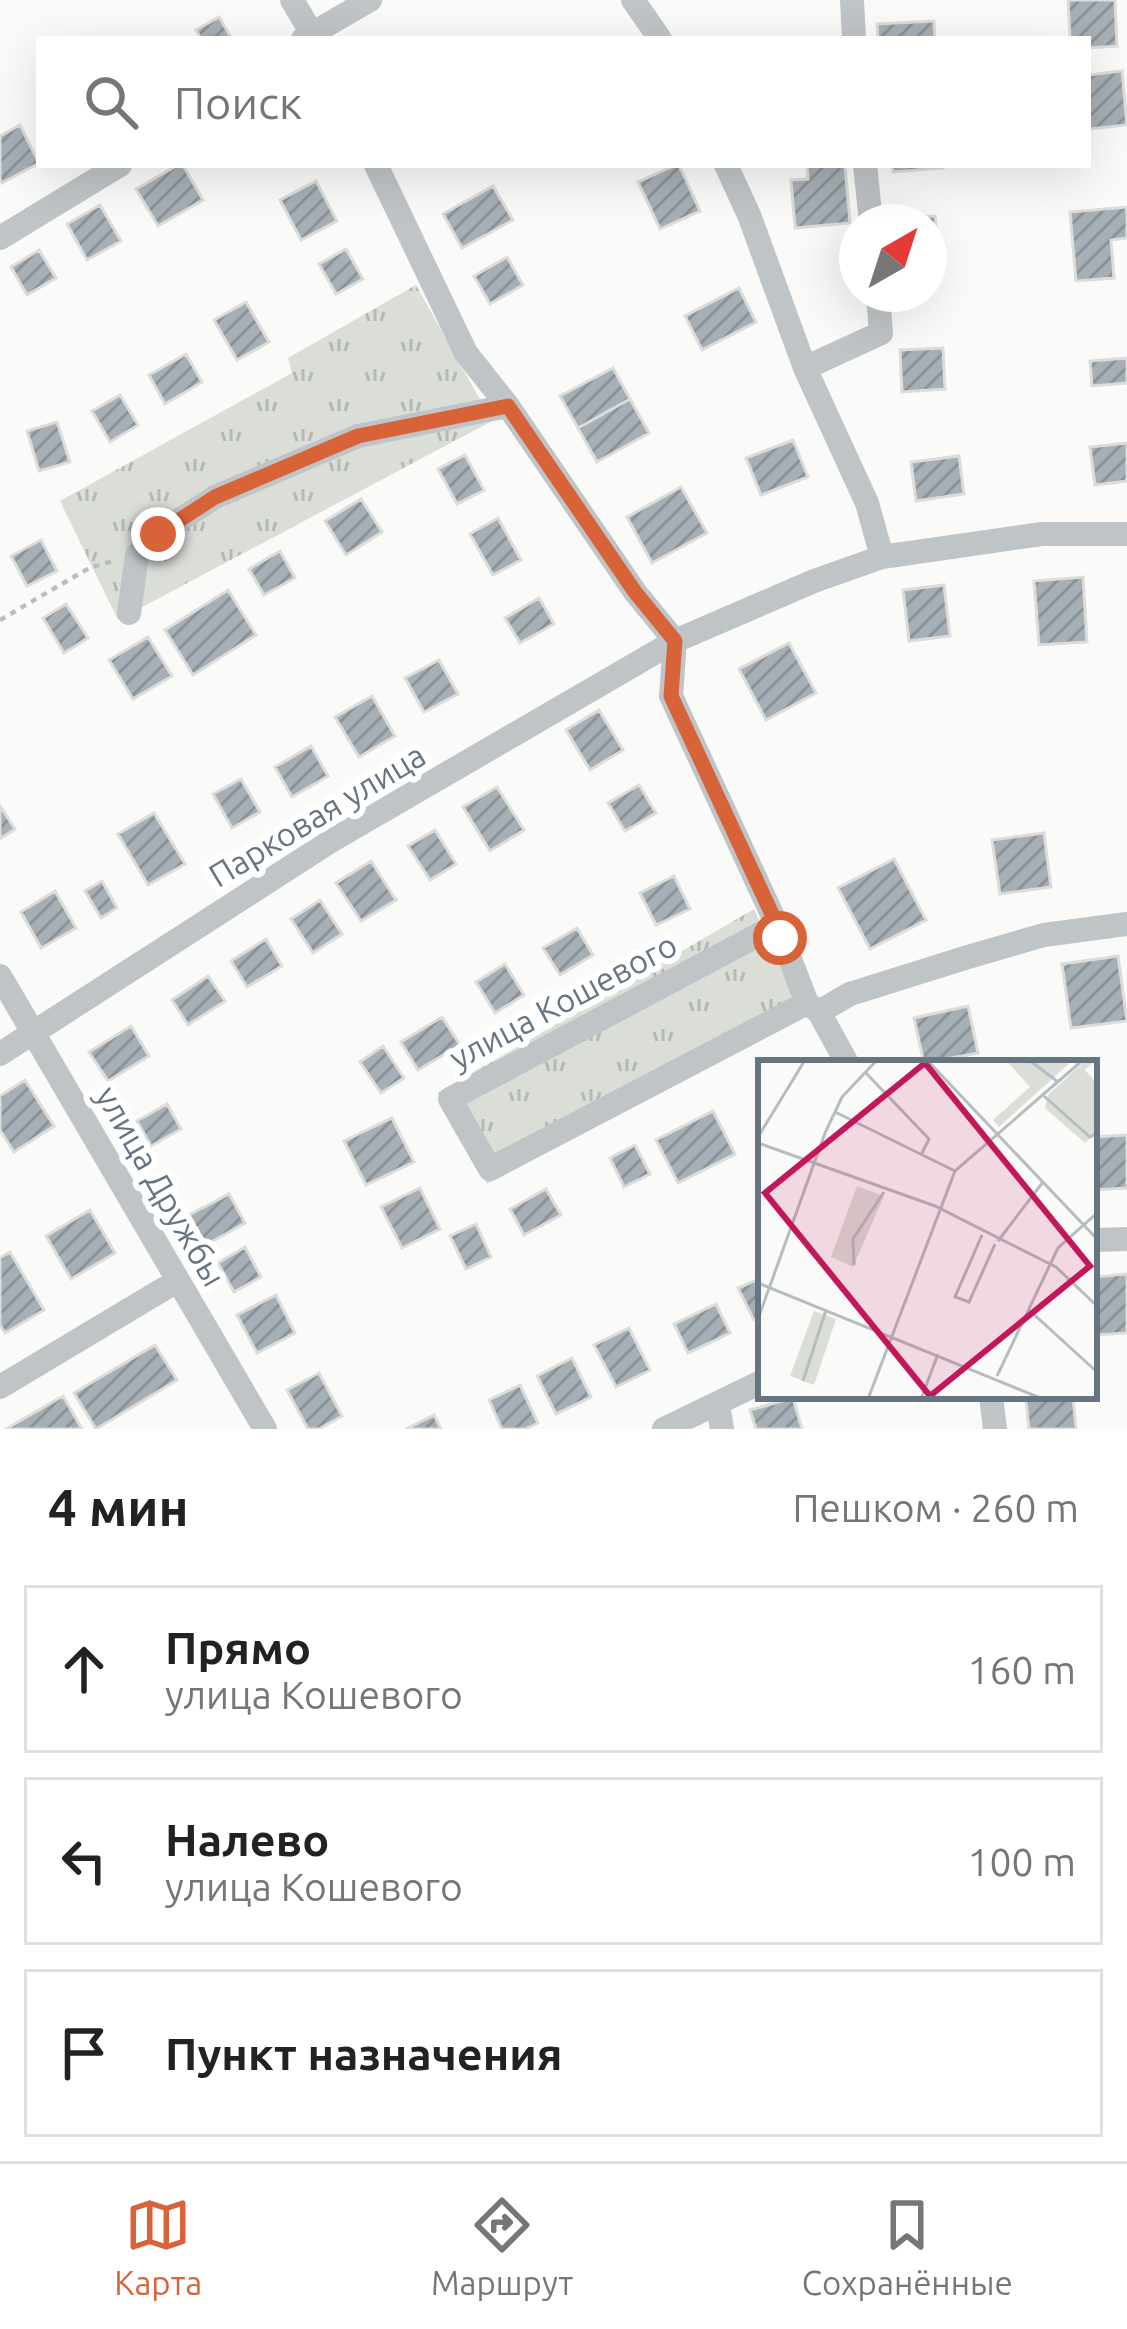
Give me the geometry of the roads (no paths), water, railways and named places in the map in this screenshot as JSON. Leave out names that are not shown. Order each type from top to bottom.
[{"type":"street","points":[[292,0],[310,36]]},
{"type":"street","points":[[312,36],[370,0]]},
{"type":"street","points":[[633,0],[658,36]]},
{"type":"street","points":[[852,0],[854,36]]},
{"type":"street","points":[[0,238],[115,168]]},
{"type":"street","points":[[377,168],[466,352],[635,592],[675,641],[671,696],[813,1007],[845,1060]]},
{"type":"street","points":[[727,168],[805,368],[868,503],[882,557]]},
{"type":"street","points":[[866,168],[869,204]]},
{"type":"street","points":[[805,368],[881,333],[879,312]]},
{"type":"street","points":[[129,613],[137,555],[158,534],[215,497],[358,436],[508,406]]},
{"type":"street","name":"Парковая улица","points":[[0,1054],[331,841],[675,641],[882,557],[1042,534],[1127,535]]},
{"type":"street","points":[[813,1007],[1044,935],[1127,924]]},
{"type":"street","name":"улица Кошевого","points":[[777,925],[450,1099],[490,1169],[813,1007]]},
{"type":"street","name":"улица Дружбы","points":[[0,976],[265,1429]]},
{"type":"street","points":[[1097,1240],[1127,1239]]},
{"type":"street","points":[[0,1387],[177,1281]]},
{"type":"street","points":[[664,1429],[720,1416],[758,1384]]},
{"type":"street","points":[[991,1399],[995,1429]]}]
